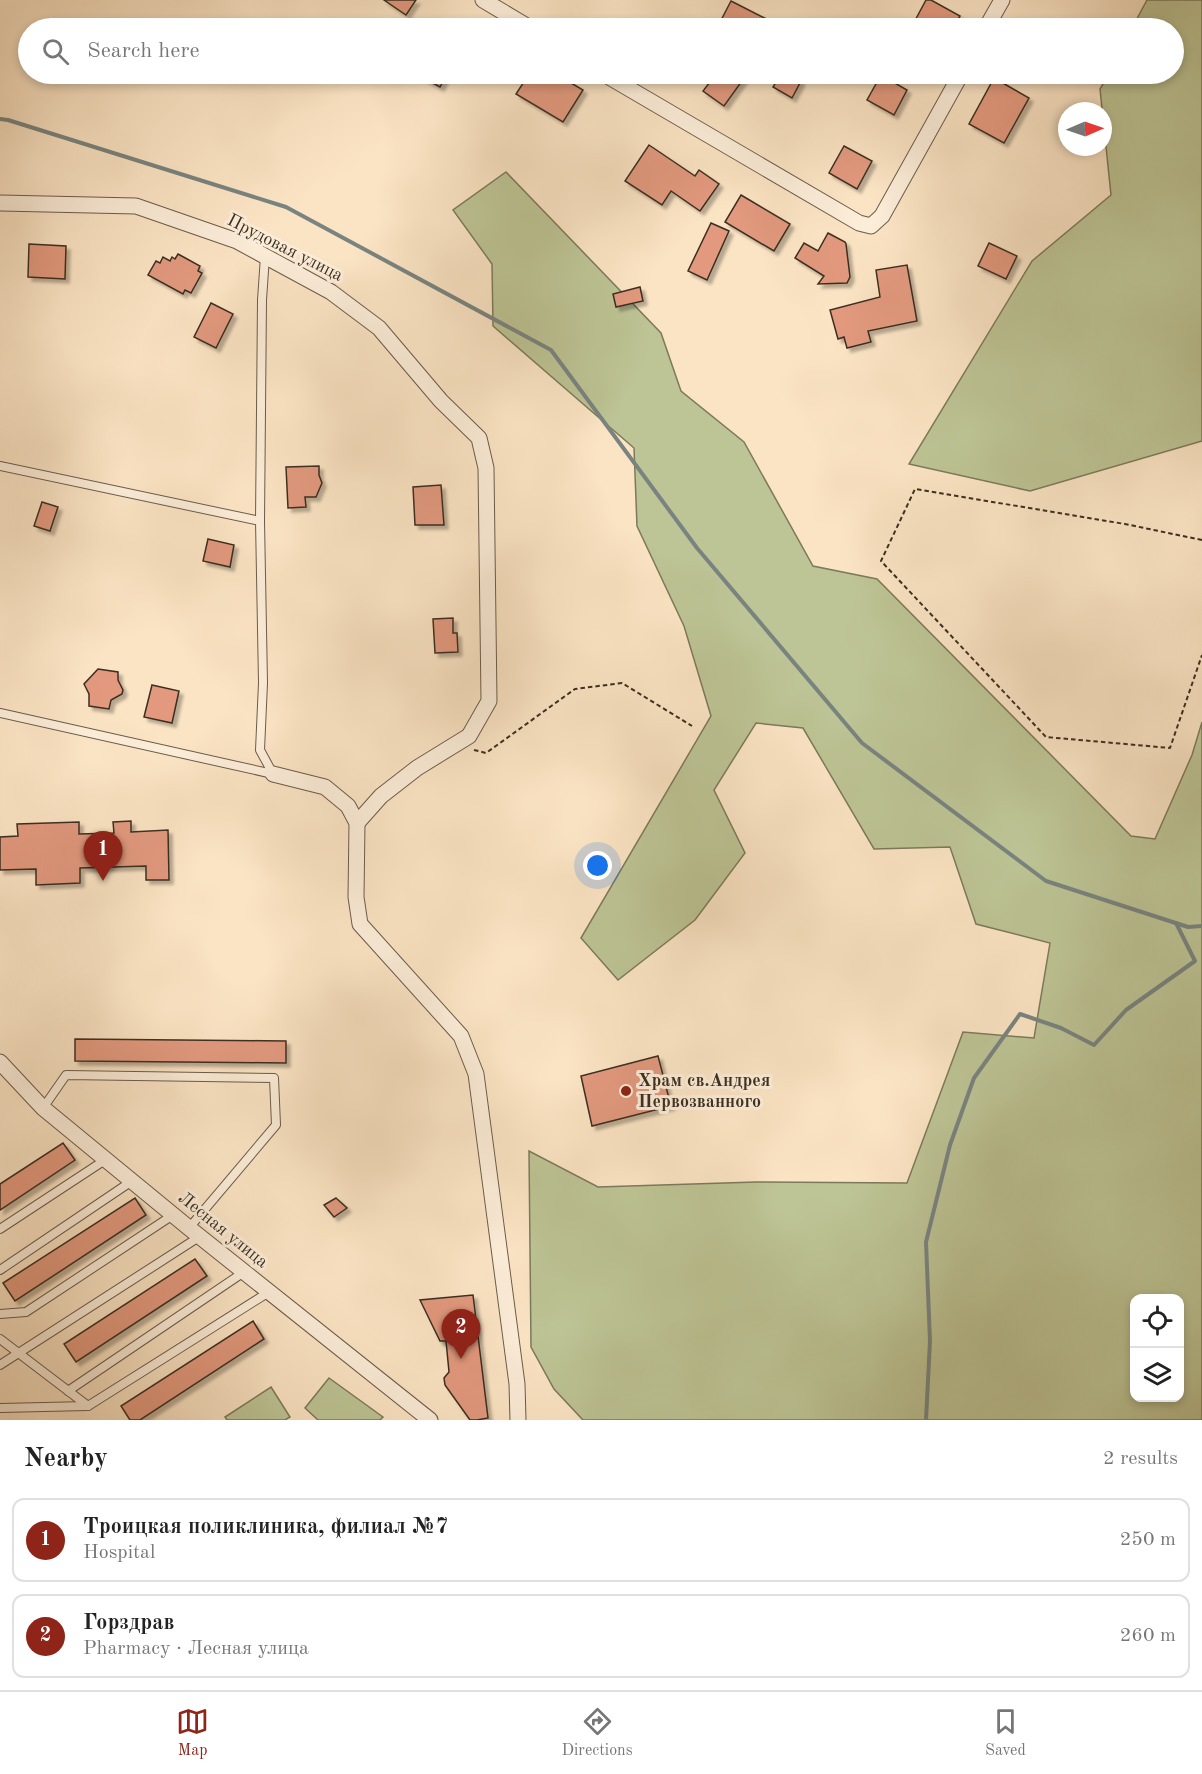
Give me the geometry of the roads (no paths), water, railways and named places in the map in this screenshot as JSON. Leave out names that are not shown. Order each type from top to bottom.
[{"type":"street","points":[[483,0],[513,18]]},
{"type":"street","points":[[992,18],[1002,0]]},
{"type":"street","points":[[621,84],[859,223],[871,226],[882,216],[955,84]]},
{"type":"street","name":"Прудовая улица","points":[[0,204],[136,206],[237,241],[331,292],[379,328],[441,401],[479,438],[486,468],[489,701],[469,736],[417,768],[381,796],[357,823]]},
{"type":"street","points":[[273,774],[325,787],[348,806],[357,823],[356,897],[360,924],[461,1036],[476,1074],[517,1384],[518,1420]]},
{"type":"street","name":"Лесная улица","points":[[0,1062],[43,1108],[105,1160],[430,1420]]},
{"type":"lane","points":[[265,256],[262,300],[260,521],[263,683],[260,750],[273,774]]},
{"type":"lane","points":[[0,466],[260,521]]},
{"type":"lane","points":[[0,713],[273,774]]},
{"type":"lane","points":[[0,1365],[20,1354],[194,1233],[276,1125],[274,1078],[66,1075],[43,1108]]},
{"type":"lane","points":[[0,1229],[105,1160]]},
{"type":"lane","points":[[0,1270],[132,1181]]},
{"type":"lane","points":[[0,1314],[26,1312],[172,1215]]},
{"type":"lane","points":[[68,1391],[244,1272]]},
{"type":"lane","points":[[0,1408],[88,1406],[269,1292]]},
{"type":"lane","points":[[0,1339],[88,1406]]},
{"type":"waterway","points":[[0,119],[286,207],[551,350],[697,548],[862,743],[1046,881],[1188,927],[1202,926]]},
{"type":"waterway","points":[[926,1420],[930,1341],[926,1242],[950,1145],[974,1078],[1020,1014],[1061,1028],[1094,1045],[1126,1010],[1195,961],[1176,923]]},
{"type":"place","name":"Троицкая поликлиника, филиал №7","points":[[103,881]]},
{"type":"place","name":"Храм св.Андрея Первозванного","points":[[626,1091]]},
{"type":"place","name":"Горздрав","points":[[461,1359]]}]
